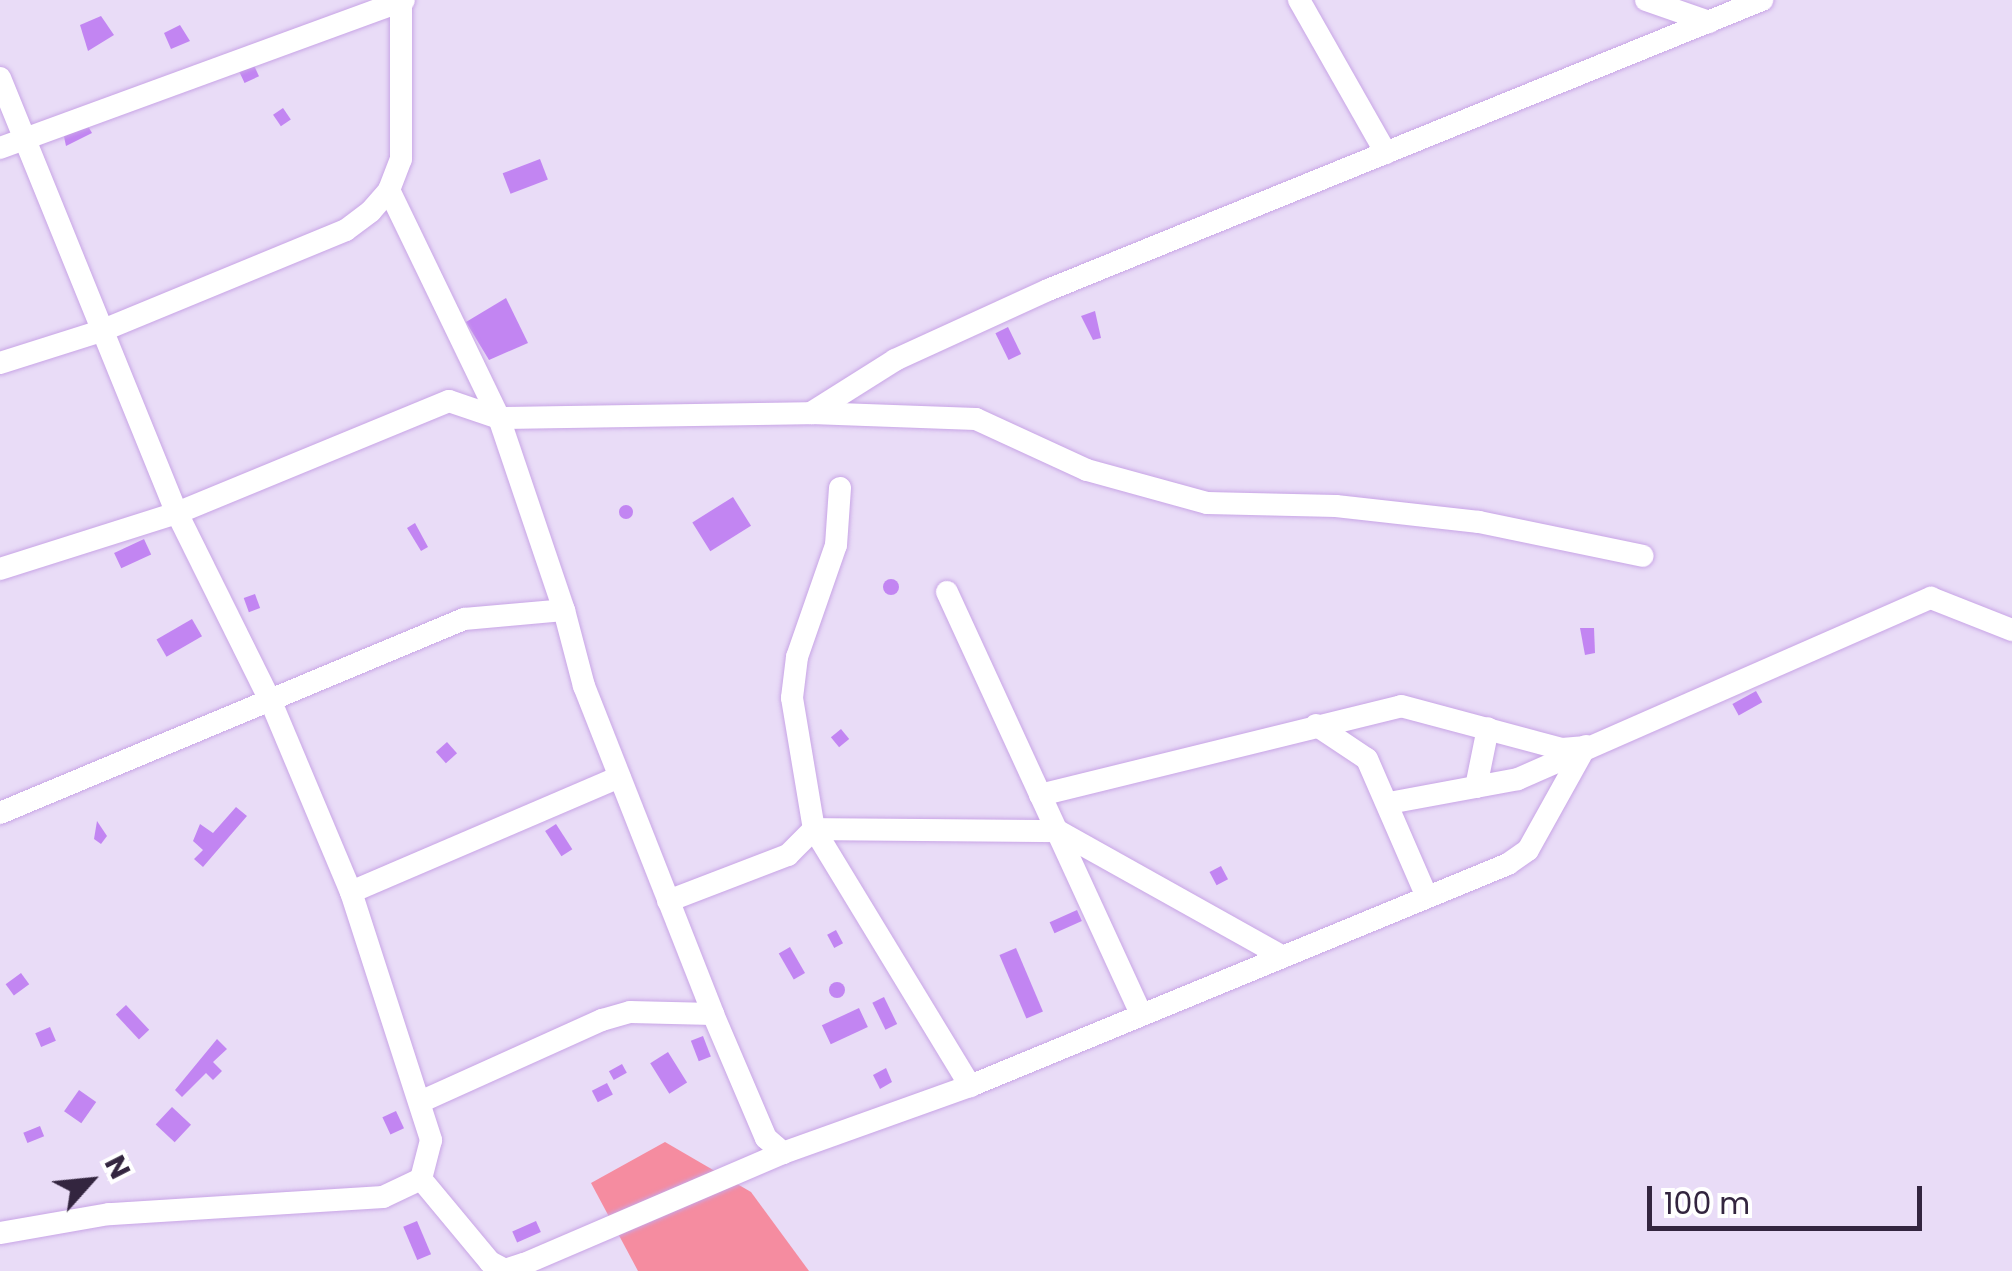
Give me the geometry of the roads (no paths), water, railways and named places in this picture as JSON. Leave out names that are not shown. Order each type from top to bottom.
[{"type":"street","points":[[1299,0],[1386,153]]},
{"type":"street","points":[[1646,0],[1708,22]]},
{"type":"street","points":[[811,412],[895,360],[1048,290],[1762,0]]},
{"type":"street","points":[[0,148],[402,1],[401,159],[389,190],[346,230],[101,330],[0,363]]},
{"type":"street","points":[[0,78],[177,513],[271,702],[352,892],[431,1140],[421,1179],[384,1197],[108,1214],[0,1233]]},
{"type":"street","points":[[389,190],[499,418],[564,610],[584,686],[619,777],[766,1138],[784,1153]]},
{"type":"street","points":[[0,569],[177,513],[449,401],[499,418],[811,412],[976,418],[1087,470],[1207,503],[1336,506],[1479,522],[1643,556]]},
{"type":"street","points":[[840,488],[836,545],[797,657],[792,698],[814,829],[970,1086]]},
{"type":"street","points":[[946,592],[1140,1014]]},
{"type":"street","points":[[1389,803],[1518,779],[1932,598],[2012,630]]},
{"type":"street","points":[[0,813],[464,619],[564,610]]},
{"type":"street","points":[[1040,795],[1401,706],[1562,749],[1586,746]]},
{"type":"street","points":[[1316,726],[1367,758],[1427,897]]},
{"type":"street","points":[[1476,787],[1488,728]]},
{"type":"street","points":[[421,1179],[490,1262],[505,1270],[784,1153],[970,1086],[1427,897],[1528,850],[1586,746]]},
{"type":"street","points":[[352,892],[619,777]]},
{"type":"street","points":[[668,901],[788,854],[814,829],[1058,831],[1282,956]]},
{"type":"street","points":[[420,1102],[602,1020],[630,1012],[713,1014]]}]
